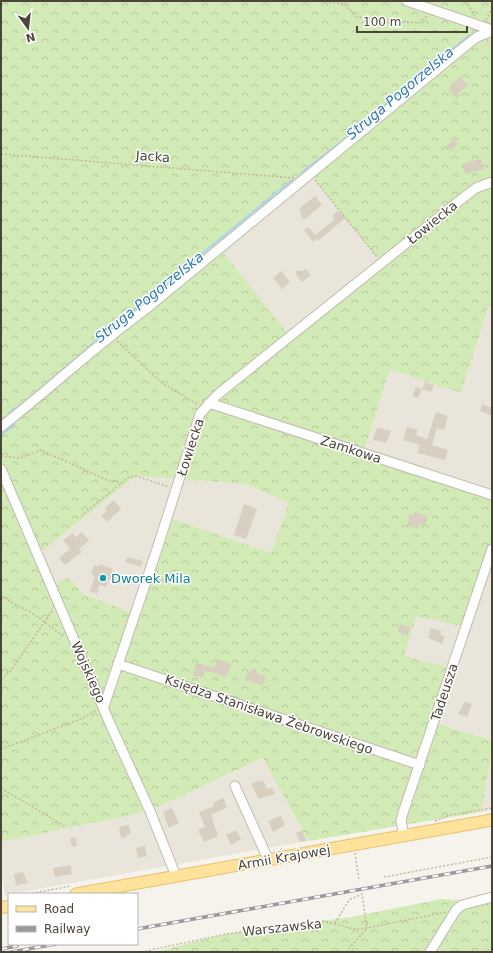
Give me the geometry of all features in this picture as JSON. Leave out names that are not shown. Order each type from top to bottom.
[{"type":"main road","name":"Armii Krajowej","points":[[82,893],[492,820]]},
{"type":"street","points":[[407,1],[489,28]]},
{"type":"street","points":[[1,427],[45,393],[110,335],[146,309],[489,28]]},
{"type":"street","name":"Łowiecka","points":[[104,706],[200,414],[207,405],[476,188],[492,182]]},
{"type":"street","name":"Zamkowa","points":[[207,405],[492,495]]},
{"type":"street","name":"Wojskiego","points":[[1,469],[104,706],[111,726],[150,811],[176,876]]},
{"type":"street","name":"Tadeusza","points":[[404,836],[401,822],[402,813],[420,765],[492,550]]},
{"type":"street","name":"Księdza Stanisława Żebrowskiego","points":[[118,664],[420,765]]},
{"type":"street","points":[[234,786],[268,860]]},
{"type":"street","points":[[430,952],[456,910],[462,905],[492,897]]},
{"type":"path","points":[[317,1],[344,4],[357,17],[419,23],[433,10]]},
{"type":"path","points":[[465,1],[475,15],[489,28]]},
{"type":"path","points":[[489,28],[492,8]]},
{"type":"path","name":"Jacka","points":[[1,154],[290,176],[302,181]]},
{"type":"path","points":[[310,174],[382,263]]},
{"type":"path","points":[[110,335],[161,382],[207,405]]},
{"type":"path","points":[[1,456],[20,458],[41,450],[107,480],[122,483]]},
{"type":"path","points":[[81,516],[129,477],[136,476],[176,489]]},
{"type":"path","points":[[1,596],[44,622],[78,647]]},
{"type":"path","points":[[1,680],[11,670],[54,609]]},
{"type":"path","points":[[1,749],[78,720],[104,706]]},
{"type":"path","points":[[1,788],[66,827]]},
{"type":"path","points":[[354,851],[359,880]]},
{"type":"path","points":[[384,877],[492,858]]},
{"type":"path","points":[[335,923],[349,900],[362,894],[367,928],[346,952]]},
{"type":"path","name":"Warszawska","points":[[141,952],[226,934],[324,921],[353,929],[367,928],[456,910]]},
{"type":"path","points":[[484,952],[492,947]]},
{"type":"shaded area","points":[[310,174],[381,263],[290,336],[219,249]]},
{"type":"shaded area","points":[[488,307],[492,308],[492,495],[363,453],[390,369]]},
{"type":"shaded area","points":[[136,476],[248,484],[290,503],[271,553],[173,519],[140,616],[83,594],[68,577],[52,588],[38,554]]},
{"type":"shaded area","points":[[486,567],[492,568],[492,740],[434,723],[404,656],[416,615]]},
{"type":"shaded area","points":[[492,751],[492,810],[481,812]]},
{"type":"shaded area","points":[[264,758],[307,841],[16,893],[8,893],[8,894],[5,895],[1,873],[1,842],[150,811]]},
{"type":"green space","points":[[1,1],[492,1],[492,308],[488,307],[461,393],[390,369],[363,453],[492,495],[492,568],[486,568],[466,627],[416,616],[404,656],[452,668],[434,723],[492,740],[492,751],[481,812],[308,841],[263,758],[150,811],[1,842]],"holes":[[[310,174],[381,263],[290,336],[220,249]],[[136,476],[247,484],[289,503],[271,553],[173,519],[140,616],[83,594],[68,577],[52,588],[38,554]]]},
{"type":"green space","points":[[492,897],[492,952],[154,952],[226,934],[351,917],[442,899],[474,901]]},
{"type":"building","points":[[460,77],[468,85],[460,92],[457,99],[449,90],[451,88],[449,86]]},
{"type":"building","points":[[454,139],[458,144],[451,151],[447,146]]},
{"type":"building","points":[[481,159],[484,169],[466,174],[462,164]]},
{"type":"building","points":[[315,196],[322,205],[304,220],[299,209]]},
{"type":"building","points":[[337,211],[346,217],[318,241],[316,239],[313,242],[304,230],[308,227],[315,235],[334,220],[332,216]]},
{"type":"building","points":[[306,269],[311,275],[302,282],[296,275],[296,271],[303,271]]},
{"type":"building","points":[[281,271],[290,282],[282,289],[273,278]]},
{"type":"building","points":[[425,382],[434,385],[431,392],[422,389]]},
{"type":"building","points":[[416,387],[422,389],[418,398],[412,396]]},
{"type":"building","points":[[482,404],[492,408],[492,416],[480,411]]},
{"type":"building","points":[[436,412],[448,416],[444,430],[437,428],[432,445],[448,450],[445,460],[417,453],[420,445],[403,440],[407,427],[418,430],[416,435],[427,439]]},
{"type":"building","points":[[377,428],[391,431],[386,443],[373,440]]},
{"type":"building","points":[[114,500],[121,509],[107,522],[101,516],[107,511],[105,508]]},
{"type":"building","points":[[244,504],[257,509],[246,539],[234,535]]},
{"type":"building","points":[[414,512],[428,516],[425,525],[420,523],[418,529],[407,526],[410,514],[413,515]]},
{"type":"building","points":[[82,532],[89,541],[79,549],[82,552],[65,565],[59,558],[70,549],[63,540],[73,533],[76,537]]},
{"type":"building","points":[[127,557],[143,561],[141,567],[125,562]]},
{"type":"building","name":"Dworek Mila","points":[[99,564],[113,569],[112,572],[114,572],[111,580],[108,580],[106,587],[99,585],[97,594],[90,591],[95,576],[91,574],[94,565],[98,567]]},
{"type":"building","points":[[400,624],[410,627],[408,635],[398,632]]},
{"type":"building","points":[[431,628],[441,631],[440,635],[445,636],[442,644],[428,638]]},
{"type":"building","points":[[217,659],[231,664],[226,677],[205,670],[203,678],[193,675],[196,663],[215,668]]},
{"type":"building","points":[[255,668],[259,674],[266,676],[263,685],[245,680],[248,671],[251,672],[252,669]]},
{"type":"building","points":[[465,702],[472,704],[467,717],[458,714]]},
{"type":"building","points":[[259,780],[260,782],[263,780],[267,789],[272,788],[275,794],[259,799],[251,784]]},
{"type":"building","points":[[223,798],[227,807],[211,815],[218,836],[204,842],[198,830],[205,827],[199,812],[214,806],[213,803]]},
{"type":"building","points":[[172,808],[179,823],[169,828],[163,812]]},
{"type":"building","points":[[281,816],[285,825],[273,832],[268,821]]},
{"type":"building","points":[[129,825],[131,834],[127,834],[127,837],[121,838],[119,827]]},
{"type":"building","points":[[236,830],[241,839],[231,845],[226,835]]},
{"type":"building","points":[[302,830],[307,841],[300,842],[296,833]]},
{"type":"building","points":[[76,837],[77,846],[72,847],[70,838]]},
{"type":"building","points":[[145,846],[147,856],[138,858],[136,848]]},
{"type":"building","points":[[71,865],[72,874],[55,877],[53,868]]},
{"type":"building","points":[[23,872],[28,883],[16,885],[14,874]]},
{"type":"waterway","name":"Struga Pogorzelska","points":[[301,173],[345,139],[467,37],[481,29]]},
{"type":"waterway","name":"Struga Pogorzelska","points":[[9,416],[9,413],[26,401],[103,335],[292,180]]},
{"type":"waterway","name":"Struga Pogorzelska","points":[[1,435],[14,425],[12,421]]},
{"type":"railway","points":[[138,929],[492,866]]},
{"type":"railway","points":[[11,952],[50,945]]},
{"type":"railway","points":[[1,949],[17,946]]},
{"type":"place","name":"Dworek Mila","points":[[103,578]]}]
